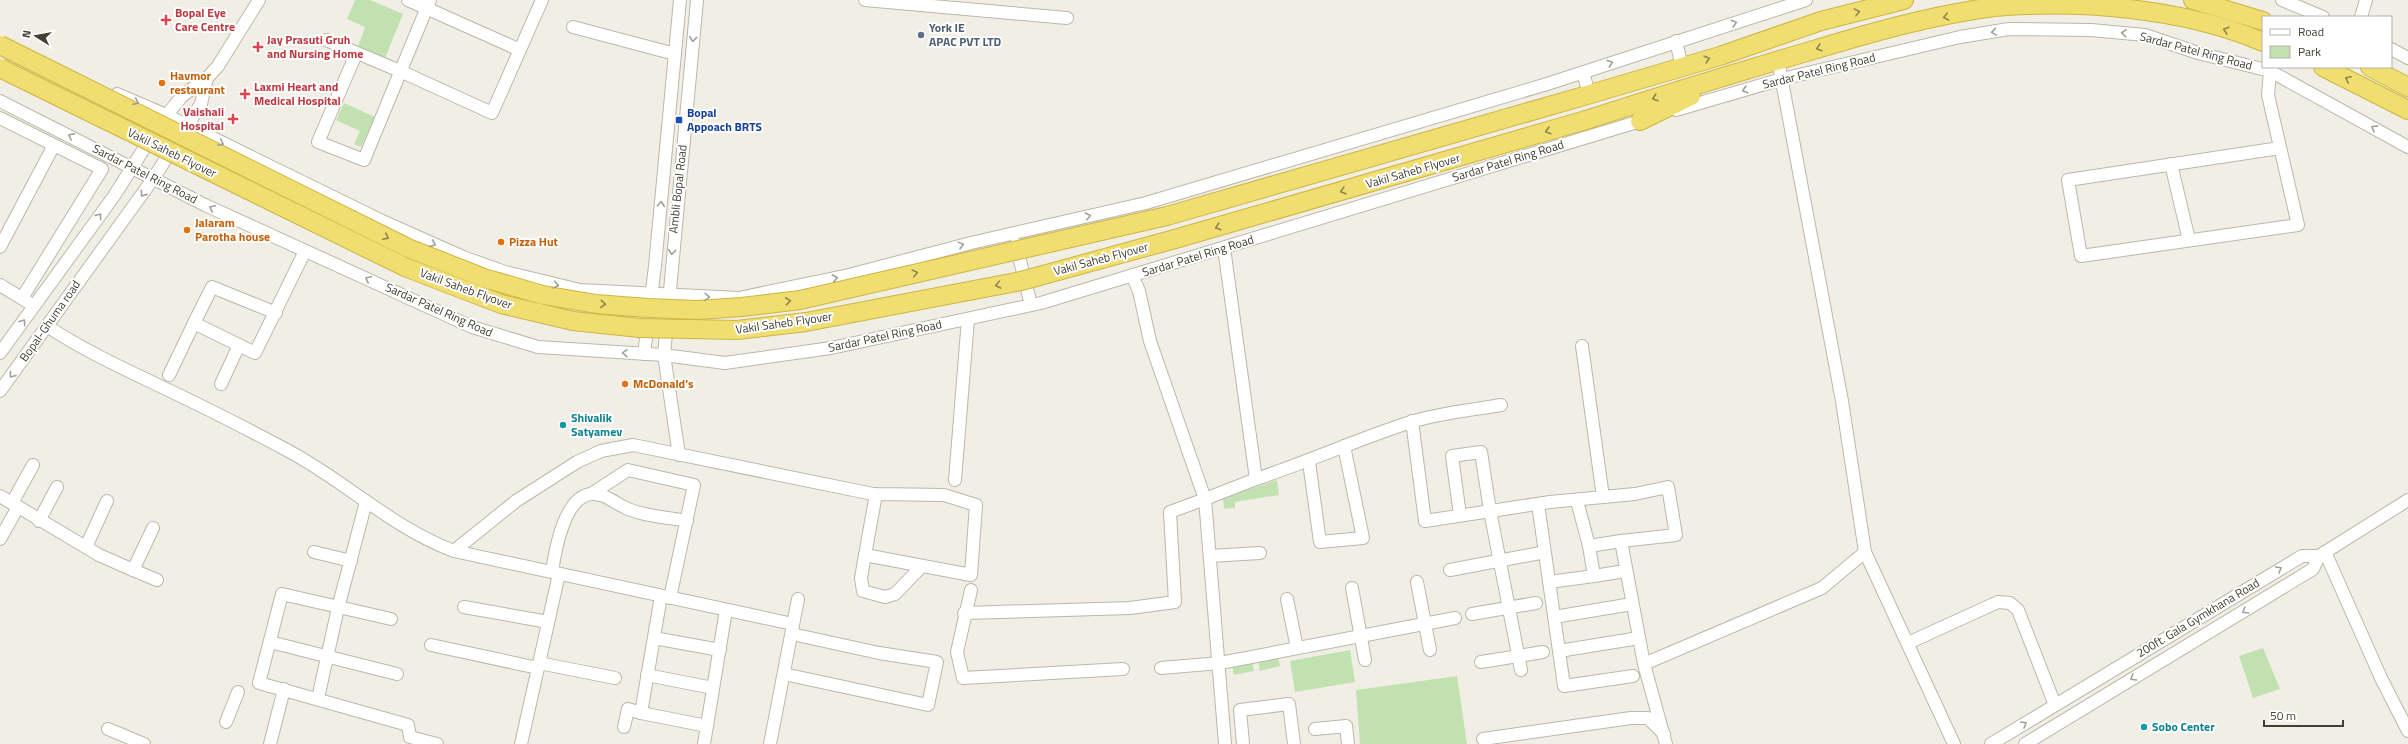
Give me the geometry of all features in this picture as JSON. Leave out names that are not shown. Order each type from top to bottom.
[{"type":"highway","points":[[1583,96],[1682,67],[1821,21],[1904,0]]},
{"type":"highway","points":[[2193,0],[2262,21]]},
{"type":"highway","name":"Sardar Patel Ring Road","points":[[1595,123],[1740,71],[1868,34],[1946,16],[1994,7],[2064,4],[2137,9],[2187,19],[2262,42]]},
{"type":"highway","name":"Vakil Saheb Flyover","points":[[0,45],[408,248],[484,278],[543,295],[596,304],[697,310],[742,308],[800,300],[1167,216],[1583,96]]},
{"type":"highway","name":"Vakil Saheb Flyover","points":[[0,68],[405,267],[501,304],[573,320],[640,328],[737,330],[806,322],[1021,281],[1595,123]]},
{"type":"highway","points":[[2325,68],[2408,110]]},
{"type":"highway","points":[[2372,68],[2408,87]]},
{"type":"highway","points":[[1640,121],[1740,71]]},
{"type":"street","points":[[0,354],[114,196],[166,115],[182,96],[207,78],[236,37],[259,0]]},
{"type":"street","points":[[408,0],[428,4],[520,50]]},
{"type":"street","points":[[326,40],[356,54],[400,71],[492,113],[542,0]]},
{"type":"street","name":"Ambli Bopal Road","points":[[644,354],[652,294],[680,0]]},
{"type":"street","name":"Ambli Bopal Road","points":[[680,455],[664,355],[668,296],[697,0]]},
{"type":"street","points":[[865,0],[1067,18]]},
{"type":"street","points":[[0,36],[57,66],[166,115],[346,204],[456,254],[505,272],[580,290],[668,296],[739,298],[849,275],[1013,233],[1146,203],[1583,72],[1806,0]]},
{"type":"street","points":[[2282,0],[2321,16]]},
{"type":"street","points":[[2361,16],[2366,0]]},
{"type":"street","points":[[356,54],[318,142],[364,160],[428,4]]},
{"type":"street","points":[[573,27],[675,54]]},
{"type":"street","name":"Sardar Patel Ring Road","points":[[0,101],[153,179],[305,251],[472,327],[497,336],[538,347],[559,350],[664,355],[725,362],[831,348],[1031,305],[1224,248],[1595,123],[1640,121],[1782,79],[1960,37],[2009,30],[2091,30],[2145,35],[2198,53],[2270,71],[2408,147]]},
{"type":"street","points":[[1676,41],[1682,67]]},
{"type":"street","points":[[2392,50],[2408,58]]},
{"type":"street","points":[[1778,60],[1842,401],[1865,552],[1875,579],[1908,643],[1954,744]]},
{"type":"street","points":[[2270,71],[2268,94],[2298,225],[2081,256],[2068,180],[2280,148]]},
{"type":"street","points":[[1583,72],[1583,96]]},
{"type":"street","name":"Bopal-Ghuma road","points":[[0,391],[153,179],[201,104],[207,78]]},
{"type":"street","points":[[0,118],[102,169],[22,298]]},
{"type":"street","points":[[0,247],[54,145]]},
{"type":"street","points":[[2171,164],[2189,240]]},
{"type":"street","points":[[1013,233],[1031,305]]},
{"type":"street","points":[[1224,248],[1256,479]]},
{"type":"street","points":[[194,323],[255,353],[276,313],[305,251]]},
{"type":"street","points":[[1132,276],[1139,291],[1150,341],[1205,499],[1220,663],[1225,744]]},
{"type":"street","points":[[0,285],[34,306]]},
{"type":"street","points":[[169,375],[212,287],[276,313]]},
{"type":"street","points":[[955,480],[968,319]]},
{"type":"street","points":[[47,326],[95,355],[210,410],[295,455],[366,502],[435,544],[454,551],[726,610],[879,653],[937,662],[928,705],[784,674]]},
{"type":"street","points":[[220,384],[238,345]]},
{"type":"street","points":[[1582,346],[1603,497]]},
{"type":"street","points":[[964,613],[1130,608],[1175,602],[1170,512],[1256,479],[1309,462],[1344,446],[1412,421],[1501,405]]},
{"type":"street","points":[[1412,421],[1425,521],[1668,487],[1676,535],[1589,546]]},
{"type":"street","points":[[454,551],[516,501],[577,462],[601,451],[633,445],[876,494],[944,495],[976,505],[971,574],[865,555]]},
{"type":"street","points":[[1309,462],[1320,542],[1363,538],[1344,446]]},
{"type":"street","points":[[1460,515],[1452,456],[1481,452],[1490,511],[1521,670]]},
{"type":"street","points":[[0,539],[33,465]]},
{"type":"street","points":[[521,744],[548,622],[564,520],[578,500],[591,494],[628,470],[688,482],[694,485],[687,521],[654,638],[641,713]]},
{"type":"street","points":[[39,521],[57,487]]},
{"type":"street","points":[[591,494],[612,498],[622,506],[639,511],[687,521]]},
{"type":"street","points":[[876,494],[861,578],[863,591],[884,598],[895,594],[922,566]]},
{"type":"street","points":[[0,496],[39,521],[86,547],[157,580]]},
{"type":"street","points":[[1577,500],[1589,546],[1594,576]]},
{"type":"street","name":"200ft. Gala Gymkhana Road","points":[[1991,744],[2302,556],[2322,554],[2408,500]]},
{"type":"street","points":[[86,547],[107,501]]},
{"type":"street","points":[[318,698],[338,608],[366,502]]},
{"type":"street","points":[[1538,504],[1564,686],[1634,676]]},
{"type":"street","points":[[133,570],[153,528]]},
{"type":"street","points":[[1621,541],[1625,571],[1644,664],[1665,739]]},
{"type":"street","points":[[314,552],[350,562]]},
{"type":"street","points":[[1644,664],[1822,588],[1865,552]]},
{"type":"street","points":[[1210,556],[1260,553]]},
{"type":"street","points":[[1450,570],[1540,553]]},
{"type":"street","points":[[2322,554],[2408,731]]},
{"type":"street","points":[[2025,744],[2313,569],[2322,554]]},
{"type":"street","points":[[1549,582],[1625,571]]},
{"type":"street","points":[[1417,582],[1430,650]]},
{"type":"street","points":[[1352,588],[1362,636],[1365,660]]},
{"type":"street","points":[[971,590],[964,613],[958,652],[963,678],[1123,669]]},
{"type":"street","points":[[391,619],[282,594],[260,683],[318,698],[408,725],[410,737],[437,744]]},
{"type":"street","points":[[770,744],[798,599]]},
{"type":"street","points":[[1288,599],[1297,648]]},
{"type":"street","points":[[1908,643],[1998,602],[2010,603],[2018,610],[2055,705]]},
{"type":"street","points":[[1472,614],[1536,603]]},
{"type":"street","points":[[1554,617],[1632,604]]},
{"type":"street","points":[[464,606],[548,622]]},
{"type":"street","points":[[704,744],[726,610]]},
{"type":"street","points":[[1161,668],[1220,663],[1455,618]]},
{"type":"street","points":[[654,638],[720,650]]},
{"type":"street","points":[[1559,651],[1639,638]]},
{"type":"street","points":[[270,642],[397,674]]},
{"type":"street","points":[[431,645],[615,678]]},
{"type":"street","points":[[1481,662],[1543,652]]},
{"type":"street","points":[[647,675],[713,688]]},
{"type":"street","points":[[270,744],[284,689]]},
{"type":"street","points":[[226,722],[238,692]]},
{"type":"street","points":[[1243,744],[1240,710],[1289,704],[1294,744]]},
{"type":"street","points":[[624,727],[628,709],[707,726]]},
{"type":"street","points":[[1483,739],[1637,718],[1648,718],[1665,739]]},
{"type":"street","points":[[1315,729],[1346,726],[1348,744]]},
{"type":"street","points":[[108,729],[144,744]]},
{"type":"green space","points":[[355,0],[370,0],[403,14],[385,58],[358,47],[365,27],[347,19]]},
{"type":"green space","points":[[344,103],[375,117],[361,147],[354,144],[360,131],[336,120]]},
{"type":"green space","points":[[1277,480],[1279,495],[1235,502],[1235,508],[1224,509],[1223,498]]},
{"type":"green space","points":[[2263,648],[2280,689],[2253,698],[2239,656]]},
{"type":"green space","points":[[1350,650],[1355,682],[1295,692],[1290,661]]},
{"type":"green space","points":[[1278,656],[1280,666],[1260,671],[1258,661]]},
{"type":"green space","points":[[1252,662],[1254,671],[1234,675],[1232,666]]},
{"type":"green space","points":[[1457,676],[1467,744],[1360,744],[1356,690]]},
{"type":"place","name":"Bopal Eye Care Centre","points":[[166,20]]},
{"type":"place","name":"York IE APAC PVT LTD","points":[[921,35]]},
{"type":"place","name":"Jay Prasuti Gruh and Nursing Home","points":[[258,47]]},
{"type":"place","name":"Havmor restaurant","points":[[162,83]]},
{"type":"place","name":"Laxmi Heart and Medical Hospital","points":[[245,94]]},
{"type":"place","name":"Vaishali Hospital","points":[[233,119]]},
{"type":"place","name":"Bopal Appoach BRTS","points":[[679,120]]},
{"type":"place","name":"Jalaram Parotha house","points":[[187,230]]},
{"type":"place","name":"Pizza Hut","points":[[501,242]]},
{"type":"place","name":"McDonald's","points":[[625,384]]},
{"type":"place","name":"Shivalik Satyamev","points":[[563,425]]},
{"type":"place","name":"Sobo Center","points":[[2144,727]]}]
